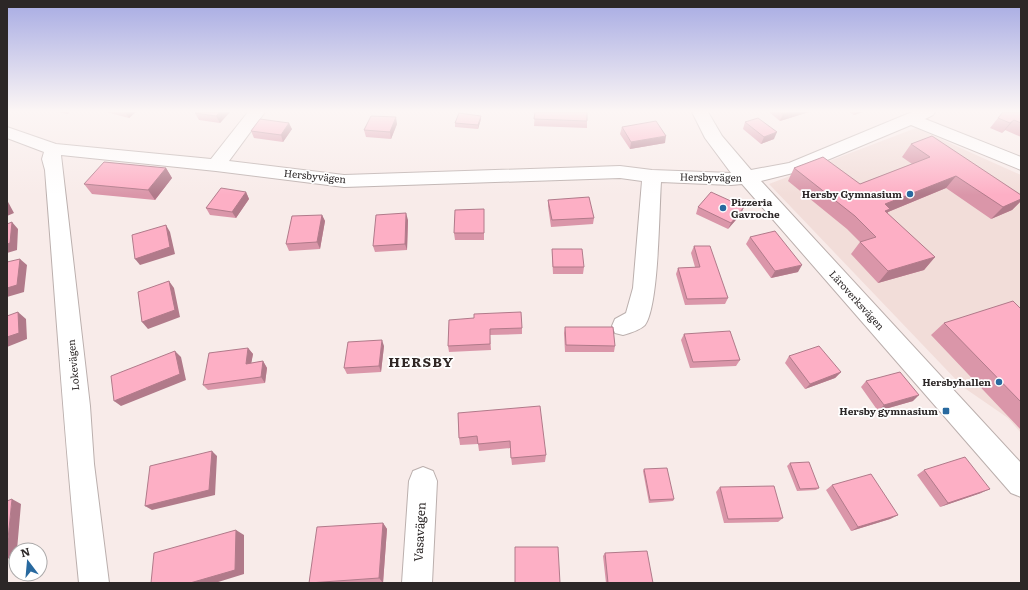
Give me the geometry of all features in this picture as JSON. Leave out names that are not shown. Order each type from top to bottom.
[{"type":"street","name":"Hersbyvägen","points":[[28,140],[54,149],[216,164],[344,181],[620,172],[652,176],[747,178],[795,167],[860,140]]},
{"type":"street","points":[[216,164],[235,140]]},
{"type":"street","name":"Läroverksvägen","points":[[715,140],[747,178],[1021,483]]},
{"type":"street","points":[[970,140],[1021,164]]},
{"type":"street","name":"Lokevägen","points":[[54,149],[51,155],[51,160],[54,170],[72,351],[82,479],[94,583]]},
{"type":"street","points":[[623,326],[636,318],[644,288],[652,176]]},
{"type":"street","name":"Vasavägen","points":[[417,583],[423,481]]},
{"type":"shaded area","points":[[886,140],[942,140],[1021,175],[1021,433],[1008,418],[963,387],[769,184]]},
{"type":"building","points":[[630,140],[645,140],[631,142]]},
{"type":"building","points":[[923,140],[937,140],[1021,195],[1021,199],[1003,207],[956,176],[885,204],[890,209],[885,211],[935,257],[888,271],[860,242],[876,237],[855,216],[794,168],[823,157],[860,184],[930,157],[911,144]]},
{"type":"building","points":[[104,162],[166,168],[148,190],[84,184]]},
{"type":"building","points":[[221,188],[246,192],[232,212],[206,208]]},
{"type":"building","points":[[711,192],[744,207],[731,223],[698,207]]},
{"type":"building","points":[[589,197],[594,218],[552,220],[548,200]]},
{"type":"building","points":[[484,209],[484,233],[454,233],[455,210]]},
{"type":"building","points":[[406,213],[405,244],[373,246],[376,215]]},
{"type":"building","points":[[322,215],[317,242],[286,244],[292,216]]},
{"type":"building","points":[[12,222],[10,243],[7,244],[7,224]]},
{"type":"building","points":[[166,225],[170,247],[135,259],[132,235]]},
{"type":"building","points":[[775,231],[802,265],[775,271],[750,237]]},
{"type":"building","points":[[694,246],[710,246],[728,298],[687,299],[678,268],[700,267]]},
{"type":"building","points":[[552,249],[582,249],[584,267],[553,267]]},
{"type":"building","points":[[20,259],[17,285],[7,288],[7,262]]},
{"type":"building","points":[[169,281],[175,310],[142,322],[138,292]]},
{"type":"building","points":[[1013,301],[1021,309],[1021,402],[944,323]]},
{"type":"building","points":[[18,312],[19,333],[7,337],[7,316]]},
{"type":"building","points":[[521,312],[522,328],[490,329],[490,344],[448,346],[449,320],[474,318],[474,314]]},
{"type":"building","points":[[565,327],[613,327],[615,346],[566,345]]},
{"type":"building","points":[[730,331],[740,360],[693,362],[684,334]]},
{"type":"building","points":[[382,340],[379,366],[344,368],[348,342]]},
{"type":"building","points":[[819,346],[841,372],[810,384],[789,356]]},
{"type":"building","points":[[248,348],[246,364],[263,361],[261,377],[203,385],[209,353]]},
{"type":"building","points":[[175,351],[180,374],[114,401],[111,376]]},
{"type":"building","points":[[900,372],[919,395],[884,405],[866,381]]},
{"type":"building","points":[[540,406],[546,455],[511,458],[510,441],[478,444],[477,436],[459,438],[458,413]]},
{"type":"building","points":[[212,451],[209,490],[145,506],[150,466]]},
{"type":"building","points":[[965,457],[990,489],[948,503],[924,470]]},
{"type":"building","points":[[809,462],[819,488],[800,489],[790,463]]},
{"type":"building","points":[[667,468],[674,499],[650,500],[644,469]]},
{"type":"building","points":[[871,474],[898,515],[858,527],[832,485]]},
{"type":"building","points":[[774,486],[783,518],[728,519],[720,487]]},
{"type":"building","points":[[12,499],[7,549],[7,501]]},
{"type":"building","points":[[383,523],[379,578],[309,583],[317,527]]},
{"type":"building","points":[[236,530],[235,570],[190,583],[151,583],[154,553]]},
{"type":"building","points":[[515,547],[558,547],[560,583],[515,583]]},
{"type":"building","points":[[647,551],[653,583],[608,583],[605,553]]},
{"type":"place","name":"Hersby Gymnasium","points":[[910,194]]},
{"type":"place","name":"Pizzeria Gavroche","points":[[723,208]]},
{"type":"place","name":"Hersbyhallen","points":[[999,382]]},
{"type":"place","name":"Hersby gymnasium","points":[[946,411]]},
{"type":"district","name":"HERSBY","points":[[421,362]]}]
